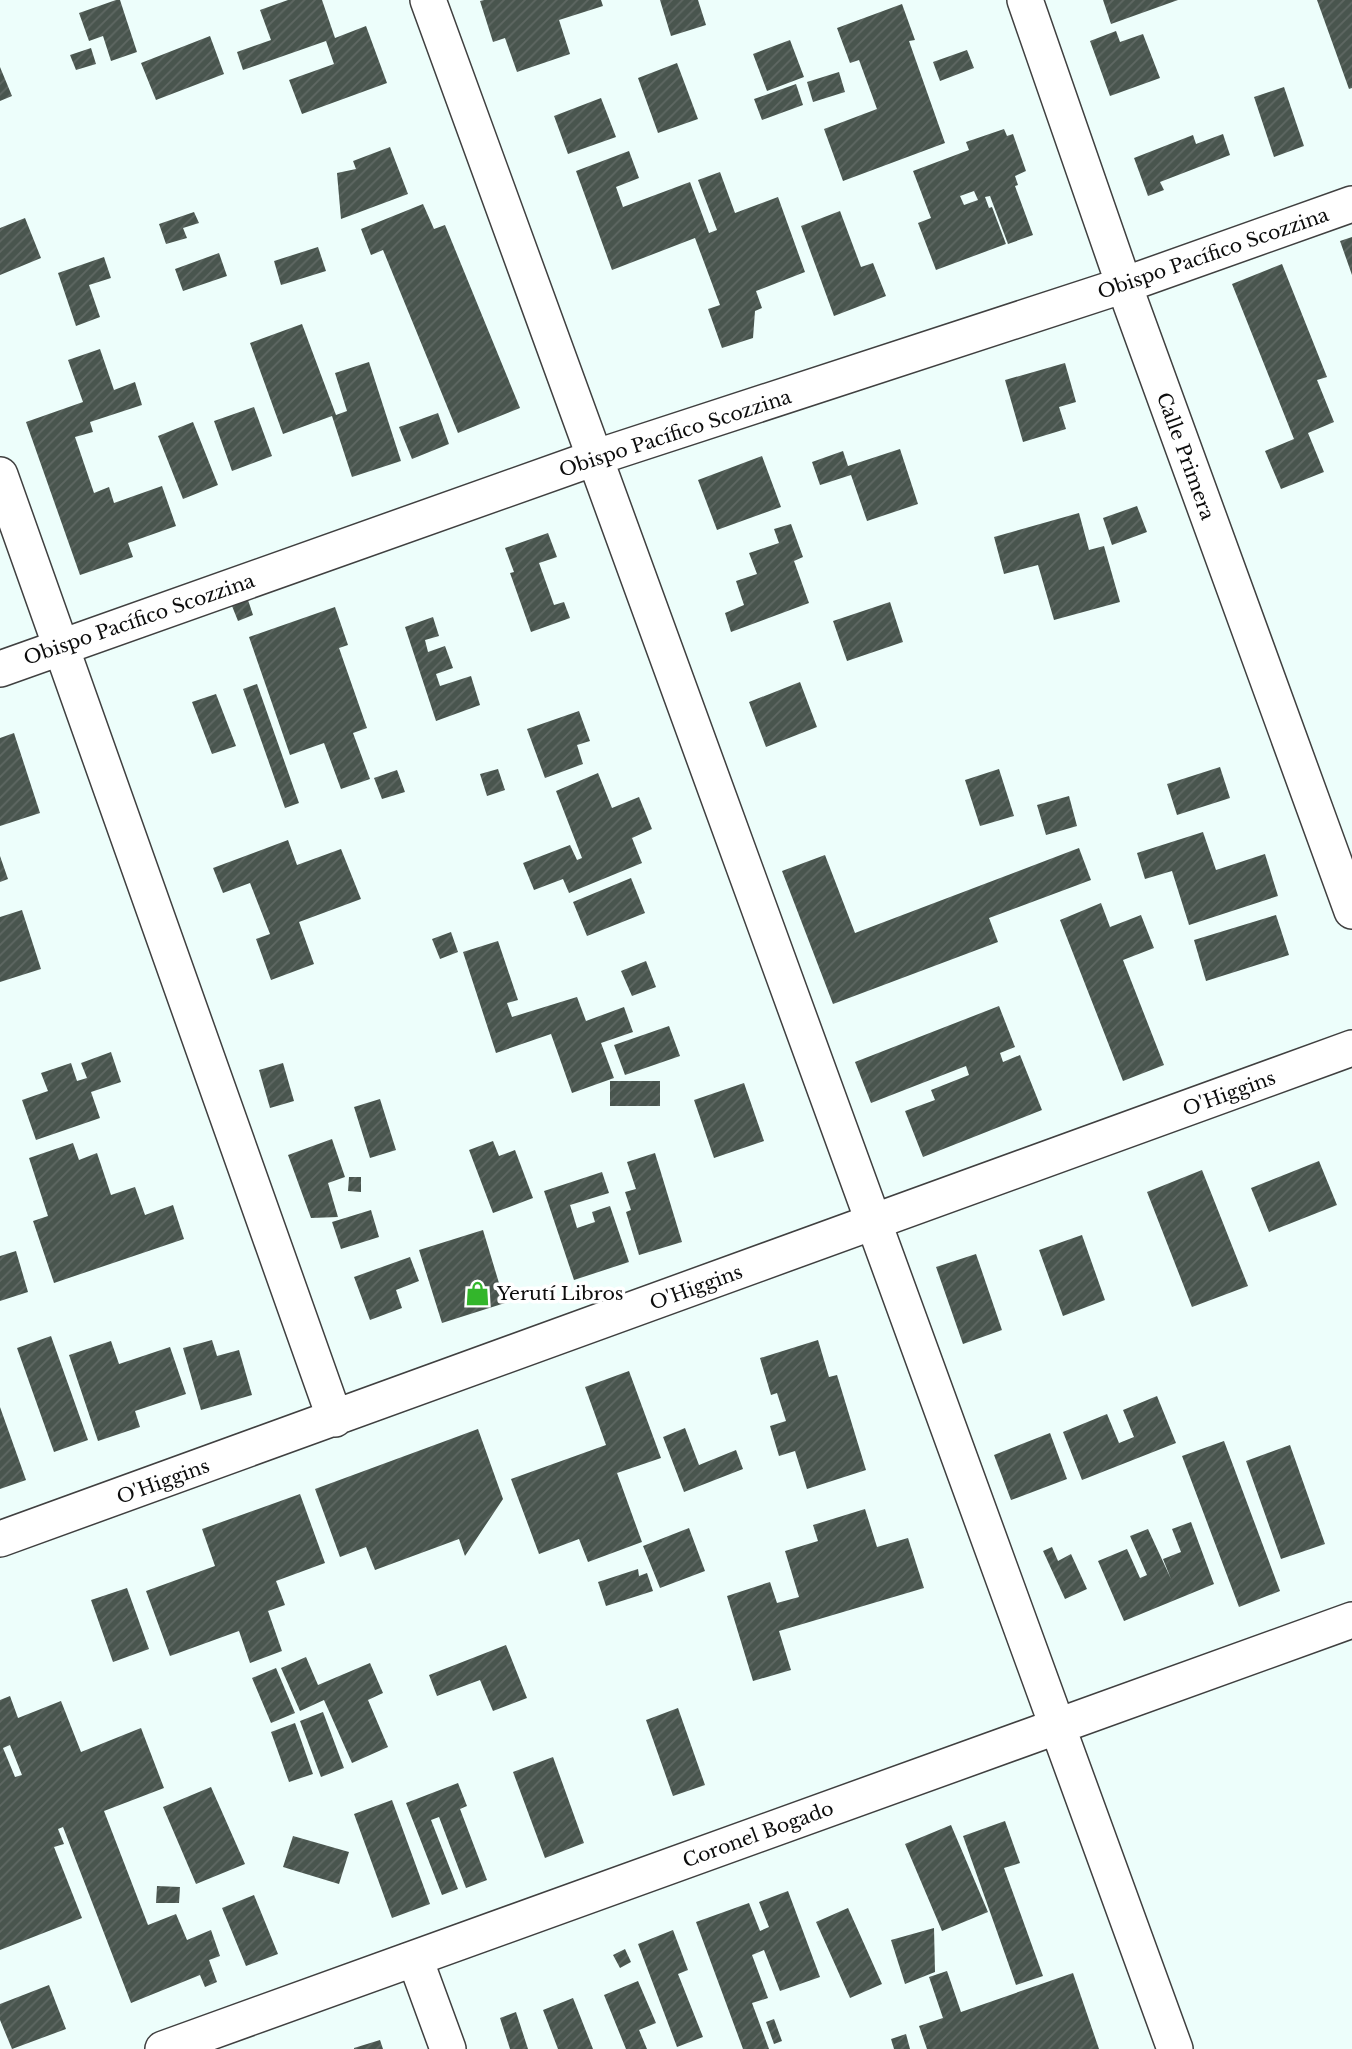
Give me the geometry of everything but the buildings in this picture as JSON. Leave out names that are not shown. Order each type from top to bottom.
[{"type":"street","points":[[428,0],[597,457],[1175,2049]]},
{"type":"street","name":"Calle Primera","points":[[1025,0],[1124,285],[1352,911]]},
{"type":"street","name":"Obispo Pacífico Scozzina","points":[[0,669],[597,457],[1124,285],[1352,204]]},
{"type":"street","points":[[0,475],[335,1419]]},
{"type":"street","name":"O'Higgins","points":[[0,1539],[1352,1048]]},
{"type":"street","name":"Coronel Bogado","points":[[163,2049],[1352,1620]]},
{"type":"street","points":[[415,1959],[448,2049]]},
{"type":"place","name":"Yerutí Libros","points":[[477,1293]]}]
